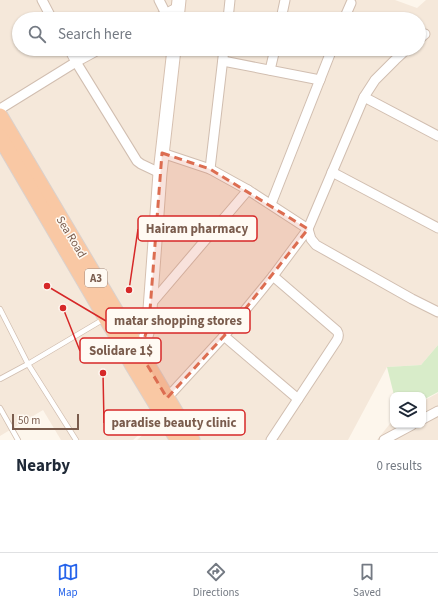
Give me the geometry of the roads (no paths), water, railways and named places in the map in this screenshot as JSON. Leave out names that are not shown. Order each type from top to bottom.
[{"type":"highway","name":"Sea Road","points":[[0,116],[136,358],[178,440]]},
{"type":"highway","name":"Sea Road","points":[[0,137],[117,336],[167,398],[192,440]]},
{"type":"main road","points":[[136,358],[148,332],[160,173],[173,56]]},
{"type":"street","points":[[42,0],[48,12]]},
{"type":"street","points":[[159,0],[175,10]]},
{"type":"street","points":[[229,12],[230,0]]},
{"type":"street","points":[[282,12],[285,0]]},
{"type":"street","points":[[347,12],[351,2]]},
{"type":"street","points":[[73,56],[137,161],[160,173]]},
{"type":"street","points":[[0,109],[87,56]]},
{"type":"street","points":[[210,169],[223,56]]},
{"type":"street","points":[[270,70],[273,56]]},
{"type":"street","points":[[271,204],[329,56]]},
{"type":"street","points":[[167,398],[224,336],[273,276],[308,229],[364,97],[375,80],[400,56]]},
{"type":"street","points":[[223,62],[320,80]]},
{"type":"street","points":[[364,97],[438,136]]},
{"type":"street","points":[[162,153],[210,169],[248,190],[308,229],[311,239],[316,245],[438,312]]},
{"type":"street","points":[[332,172],[438,228]]},
{"type":"street","points":[[150,305],[248,190]]},
{"type":"street","points":[[271,440],[337,340],[338,334],[337,331],[273,276]]},
{"type":"street","points":[[224,336],[298,399]]},
{"type":"street","points":[[426,417],[438,411]]},
{"type":"street","points":[[384,440],[406,428]]},
{"type":"lane","points":[[0,310],[28,364],[76,440]]},
{"type":"lane","points":[[0,379],[106,318]]},
{"type":"lane","points":[[0,408],[18,440]]},
{"type":"place","name":"matar shopping stores","points":[[47,286]]},
{"type":"place","name":"Hairam pharmacy","points":[[129,290]]},
{"type":"place","name":"Solidare 1$","points":[[63,308]]},
{"type":"place","name":"paradise beauty clinic","points":[[103,373]]}]
